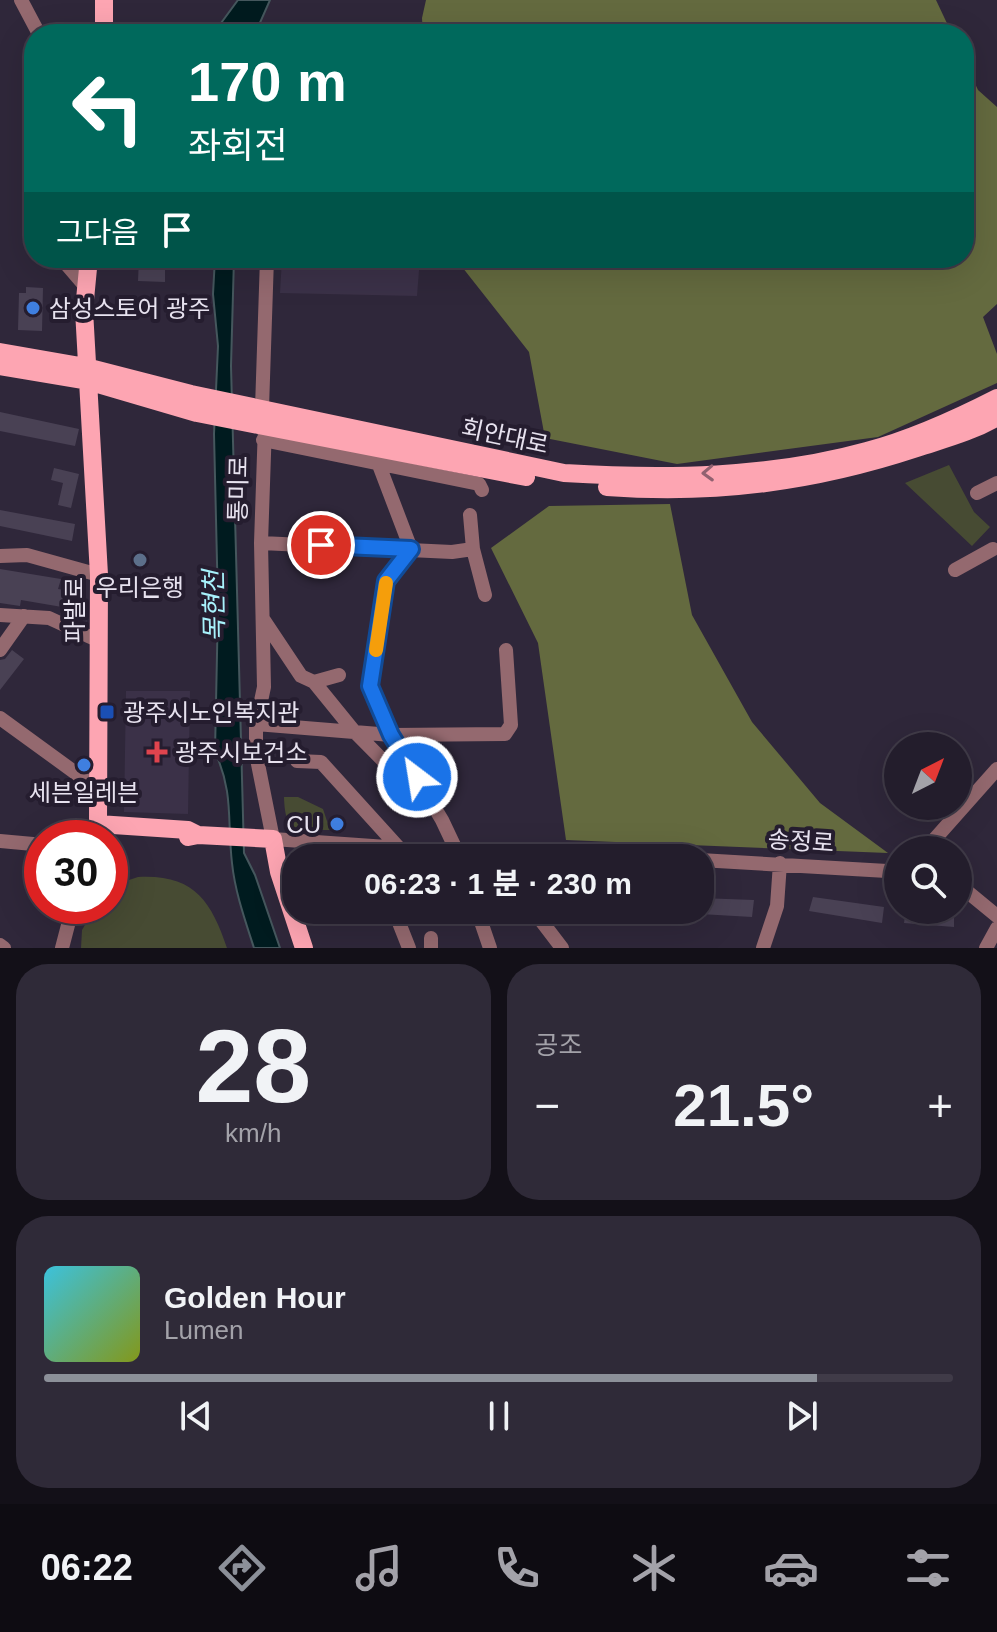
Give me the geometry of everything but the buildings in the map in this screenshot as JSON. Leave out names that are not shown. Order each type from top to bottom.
[{"type":"main road","points":[[104,24],[105,1]]},
{"type":"main road","name":"파발로","points":[[88,268],[85,286],[87,374],[99,575],[98,820]]},
{"type":"main road","name":"회안대로","points":[[0,352],[257,420],[451,464],[567,485],[722,489],[815,477],[877,462],[979,428],[997,417]]},
{"type":"main road","name":"회안대로","points":[[0,366],[87,374]]},
{"type":"main road","name":"회안대로","points":[[257,420],[564,473],[622,476],[773,470],[867,451],[952,421],[997,398]]},
{"type":"main road","points":[[128,830],[188,830],[196,834],[268,838]]},
{"type":"main road","name":"통미로","points":[[268,838],[282,869]]},
{"type":"main road","name":"통미로","points":[[268,838],[304,948]]},
{"type":"main road","points":[[305,924],[313,948]]},
{"type":"street","points":[[21,0],[34,24]]},
{"type":"street","points":[[70,268],[85,286]]},
{"type":"street","name":"통미로","points":[[266,268],[257,420],[264,687],[256,724],[256,754],[268,838]]},
{"type":"street","points":[[257,420],[379,465],[463,479],[479,484],[482,490]]},
{"type":"street","points":[[379,465],[411,549]]},
{"type":"street","points":[[977,493],[997,483]]},
{"type":"street","points":[[470,515],[473,549],[485,595]]},
{"type":"street","points":[[261,543],[452,552],[473,549]]},
{"type":"street","points":[[955,570],[991,547]]},
{"type":"street","points":[[411,549],[386,581],[370,686],[391,735],[454,844]]},
{"type":"street","points":[[0,556],[27,555],[99,575]]},
{"type":"street","points":[[0,615],[49,618],[99,641]]},
{"type":"street","points":[[0,650],[24,616]]},
{"type":"street","points":[[263,619],[301,676],[314,682],[353,730],[442,820]]},
{"type":"street","points":[[256,724],[391,735],[505,734],[511,725],[506,650]]},
{"type":"street","points":[[314,682],[339,675]]},
{"type":"street","points":[[0,718],[99,790]]},
{"type":"street","points":[[297,761],[321,762],[395,844]]},
{"type":"street","points":[[937,836],[997,769]]},
{"type":"street","points":[[268,838],[311,844]]},
{"type":"street","points":[[0,841],[24,843]]},
{"type":"street","name":"송정로","points":[[714,861],[884,871]]},
{"type":"street","points":[[763,948],[777,906],[780,863]]},
{"type":"street","points":[[972,895],[997,916]]},
{"type":"street","points":[[59,946],[67,924]]},
{"type":"street","points":[[400,924],[409,948]]},
{"type":"street","points":[[482,924],[490,948]]},
{"type":"street","points":[[544,924],[562,948]]},
{"type":"street","points":[[986,948],[997,928]]},
{"type":"shaded area","points":[[238,0],[270,0],[259,24],[220,24]]},
{"type":"shaded area","points":[[214,268],[234,268],[231,366],[244,853],[255,875],[280,948],[254,948],[235,885],[227,794],[215,752],[218,605],[214,434],[218,346],[213,294]]},
{"type":"shaded area","points":[[281,268],[419,268],[417,296],[280,293]]},
{"type":"shaded area","points":[[949,465],[974,512],[990,527],[972,546],[905,483]]},
{"type":"shaded area","name":"광주시보건소","points":[[126,691],[190,691],[188,814],[124,812]]},
{"type":"shaded area","points":[[284,797],[298,797],[323,809],[330,830],[301,829],[290,824]]},
{"type":"shaded area","points":[[157,877],[186,885],[197,893],[214,916],[227,948],[81,948],[86,924],[128,924],[128,880]]},
{"type":"green space","points":[[426,0],[936,0],[947,24],[422,24]]},
{"type":"green space","points":[[974,81],[978,90],[997,107],[997,304],[983,317],[997,354],[997,383],[878,437],[677,464],[545,438],[529,352],[463,268],[974,268]]},
{"type":"green space","points":[[670,504],[692,615],[752,722],[820,803],[884,853],[566,840],[538,643],[491,548],[549,506]]},
{"type":"slow traffic","points":[[376,650],[386,583]]},
{"type":"place","name":"삼성스토어 광주","points":[[33,308]]},
{"type":"place","name":"우리은행","points":[[140,560]]},
{"type":"place","name":"광주시노인복지관","points":[[107,712]]},
{"type":"place","name":"광주시보건소","points":[[157,752]]},
{"type":"place","name":"세븐일레븐","points":[[84,765]]},
{"type":"place","name":"CU","points":[[337,824]]},
{"type":"route","points":[[321,545],[411,549],[386,581],[370,686],[391,735],[417,777]]},
{"type":"water label","name":"목현천","points":[[214,606]]}]
